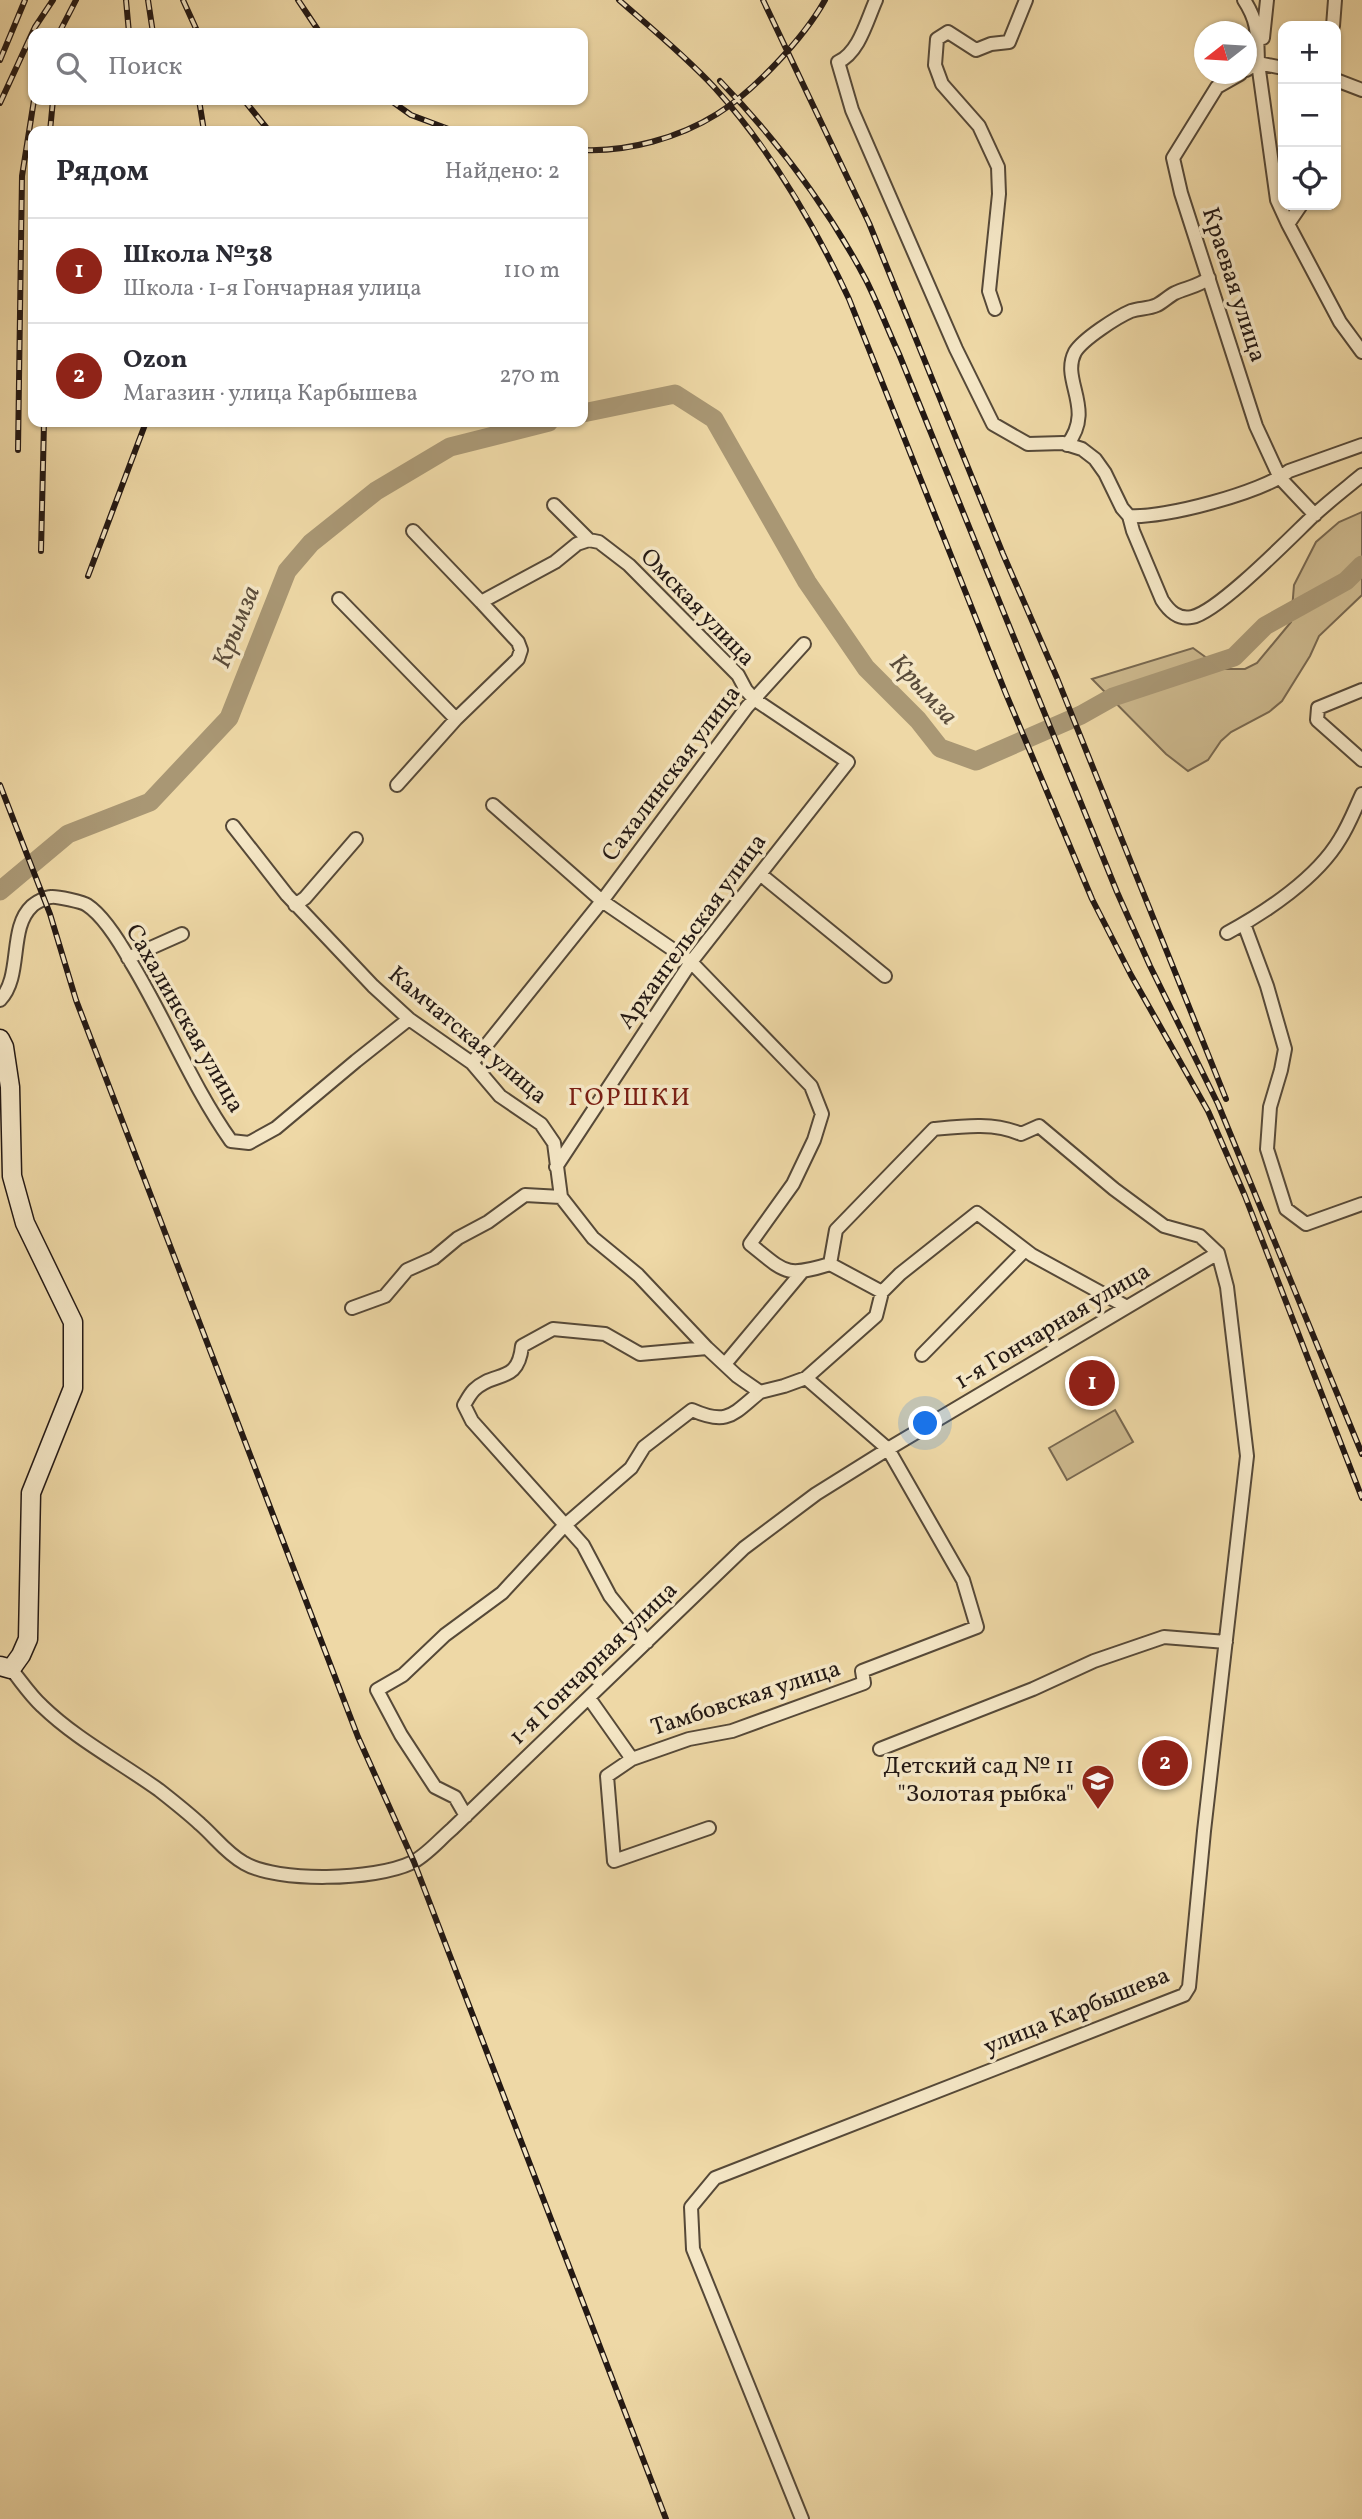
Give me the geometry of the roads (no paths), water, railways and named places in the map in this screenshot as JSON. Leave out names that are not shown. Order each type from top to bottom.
[{"type":"street","points":[[876,0],[857,42],[845,59],[838,62],[852,110],[956,349],[993,424],[1028,444],[1067,444],[1082,449],[1095,459],[1129,516],[1168,610],[1185,618],[1195,617],[1205,611],[1242,582],[1362,475]]},
{"type":"street","points":[[995,309],[989,291],[999,194],[998,167],[979,125],[942,84],[935,65],[937,39],[948,32],[976,50],[1009,41],[1026,0]]},
{"type":"street","points":[[1244,0],[1256,21]]},
{"type":"street","points":[[1257,51],[1265,26],[1268,0]]},
{"type":"street","points":[[1333,21],[1335,0]]},
{"type":"street","points":[[1257,66],[1278,68]]},
{"type":"street","points":[[1341,82],[1362,90]]},
{"type":"street","name":"Краевая улица","points":[[1222,84],[1217,87],[1173,158],[1181,193],[1256,426],[1280,478],[1314,515]]},
{"type":"street","points":[[1255,84],[1277,200],[1340,322],[1362,352]]},
{"type":"street","points":[[1288,224],[1298,210]]},
{"type":"street","points":[[1067,444],[1079,423],[1072,368],[1074,354],[1083,343],[1124,315],[1160,304],[1173,294],[1209,278]]},
{"type":"street","points":[[1129,516],[1188,507],[1246,491],[1280,478],[1289,471],[1362,445]]},
{"type":"street","name":"Омская улица","points":[[554,505],[589,540],[599,542],[629,565],[738,675],[754,699],[848,762]]},
{"type":"street","points":[[397,785],[456,719],[518,659],[521,650],[481,602],[413,531]]},
{"type":"street","points":[[481,602],[555,562],[577,544],[589,540]]},
{"type":"street","points":[[339,599],[456,719]]},
{"type":"street","name":"Сахалинская улица","points":[[472,1063],[601,901],[754,699],[804,644]]},
{"type":"street","points":[[1362,690],[1318,708],[1317,720],[1362,760]]},
{"type":"street","name":"Архангельская улица","points":[[556,1167],[691,962],[848,762]]},
{"type":"street","points":[[1227,933],[1284,897],[1320,864],[1340,840],[1362,794]]},
{"type":"street","points":[[493,806],[601,901],[691,962],[811,1086],[822,1114],[814,1140],[793,1184],[750,1244],[782,1269],[802,1272],[830,1264],[882,1292]]},
{"type":"street","name":"Камчатская улица","points":[[233,825],[295,905],[373,986],[409,1019],[472,1063],[500,1096],[541,1124],[554,1143],[561,1197],[593,1238],[638,1275],[724,1364],[760,1392]]},
{"type":"street","points":[[295,905],[305,898],[356,839]]},
{"type":"street","points":[[760,874],[885,976]]},
{"type":"street","name":"Сахалинская улица","points":[[0,1000],[6,994],[12,979],[23,920],[32,906],[50,897],[86,904],[116,936],[153,999],[215,1118],[231,1140],[249,1143],[276,1128],[409,1019]]},
{"type":"street","points":[[1244,924],[1285,1049],[1282,1070],[1270,1107],[1267,1149],[1286,1209],[1306,1224],[1362,1204]]},
{"type":"street","points":[[128,958],[182,934]]},
{"type":"street","points":[[0,1039],[4,1047],[10,1087],[6,1171],[25,1223],[73,1322],[73,1388],[31,1493],[28,1639],[21,1655],[6,1667]]},
{"type":"street","points":[[830,1264],[836,1230],[934,1129],[961,1126],[1007,1128],[1021,1134],[1039,1126],[1114,1189],[1164,1226],[1200,1236],[1218,1254]]},
{"type":"street","points":[[352,1308],[385,1296],[407,1270],[434,1258],[458,1238],[488,1222],[525,1195],[561,1197]]},
{"type":"street","points":[[466,1816],[455,1797],[435,1787],[401,1735],[377,1690],[403,1675],[444,1634],[502,1592],[564,1526],[631,1468],[644,1447],[692,1410],[710,1418],[723,1418],[733,1414],[760,1392],[806,1378],[876,1316],[882,1292],[900,1274],[977,1213],[1025,1250],[1127,1307]]},
{"type":"street","name":"1-я Гончарная улица","points":[[922,1355],[1025,1250]]},
{"type":"street","name":"1-я Гончарная улица","points":[[6,1667],[41,1705],[72,1731],[159,1790],[246,1865],[272,1872],[327,1877],[372,1875],[392,1871],[414,1862],[466,1816],[744,1548],[816,1494],[1218,1254]]},
{"type":"street","name":"улица Карбышева","points":[[802,2519],[693,2249],[691,2207],[715,2178],[1184,1996],[1189,1987],[1247,1456],[1227,1287],[1218,1254]]},
{"type":"street","points":[[724,1364],[802,1272]]},
{"type":"street","points":[[648,1642],[610,1596],[583,1545],[472,1421],[464,1405],[475,1389],[511,1374],[521,1361],[522,1346],[553,1329],[605,1334],[640,1354],[707,1348]]},
{"type":"street","points":[[806,1378],[888,1449]]},
{"type":"street","name":"Тамбовская улица","points":[[632,1759],[689,1739],[732,1731],[864,1683],[862,1671],[977,1627],[963,1580],[888,1449]]},
{"type":"street","points":[[880,1749],[1032,1689],[1094,1661],[1164,1637],[1226,1642]]},
{"type":"street","points":[[589,1699],[632,1759],[607,1776],[614,1861],[709,1828]]},
{"type":"waterway","name":"Крымза","points":[[588,412],[675,394],[714,419],[807,582],[866,668],[918,720],[940,748],[976,761],[1081,715],[1113,697],[1234,657],[1265,626],[1346,581],[1362,565]]},
{"type":"waterway","name":"Крымза","points":[[0,891],[68,834],[150,802],[229,718],[287,571],[311,543],[376,491],[450,447],[529,427]]},
{"type":"railway","points":[[0,60],[25,0]]},
{"type":"railway","points":[[35,28],[53,0]]},
{"type":"railway","points":[[62,28],[76,0]]},
{"type":"railway","points":[[126,0],[129,28]]},
{"type":"railway","points":[[148,0],[152,28]]},
{"type":"railway","points":[[183,0],[196,28]]},
{"type":"railway","points":[[298,0],[317,28]]},
{"type":"railway","points":[[619,0],[691,64],[735,111],[789,188],[835,270],[1092,899],[1131,975],[1208,1111],[1245,1196],[1362,1498]]},
{"type":"railway","points":[[763,0],[869,223],[1003,554],[1057,678],[1226,1099]]},
{"type":"railway","points":[[588,150],[617,149],[652,142],[686,130],[717,114],[747,92],[777,63],[825,0]]},
{"type":"railway","points":[[0,103],[28,42]]},
{"type":"railway","points":[[720,81],[762,127],[800,176],[835,227],[870,289],[899,354],[1117,892],[1218,1104],[1362,1454]]},
{"type":"railway","points":[[30,126],[33,105]]},
{"type":"railway","points":[[50,126],[53,105]]},
{"type":"railway","points":[[200,105],[203,126]]},
{"type":"railway","points":[[248,105],[265,126]]},
{"type":"railway","points":[[397,105],[411,115],[441,126]]},
{"type":"railway","points":[[18,450],[22,176],[28,138]]},
{"type":"railway","points":[[41,551],[44,427]]},
{"type":"railway","points":[[88,576],[144,427]]},
{"type":"railway","points":[[0,785],[50,914],[76,1000],[358,1737],[414,1862],[666,2519]]},
{"type":"place","name":"Школа №38","points":[[1092,1383]]},
{"type":"place","name":"Ozon","points":[[1165,1763]]},
{"type":"place","name":"Детский сад № 11 \"Золотая рыбка\"","points":[[1098,1811]]},
{"type":"district","name":"ГОРШКИ","points":[[630,1098]]}]
